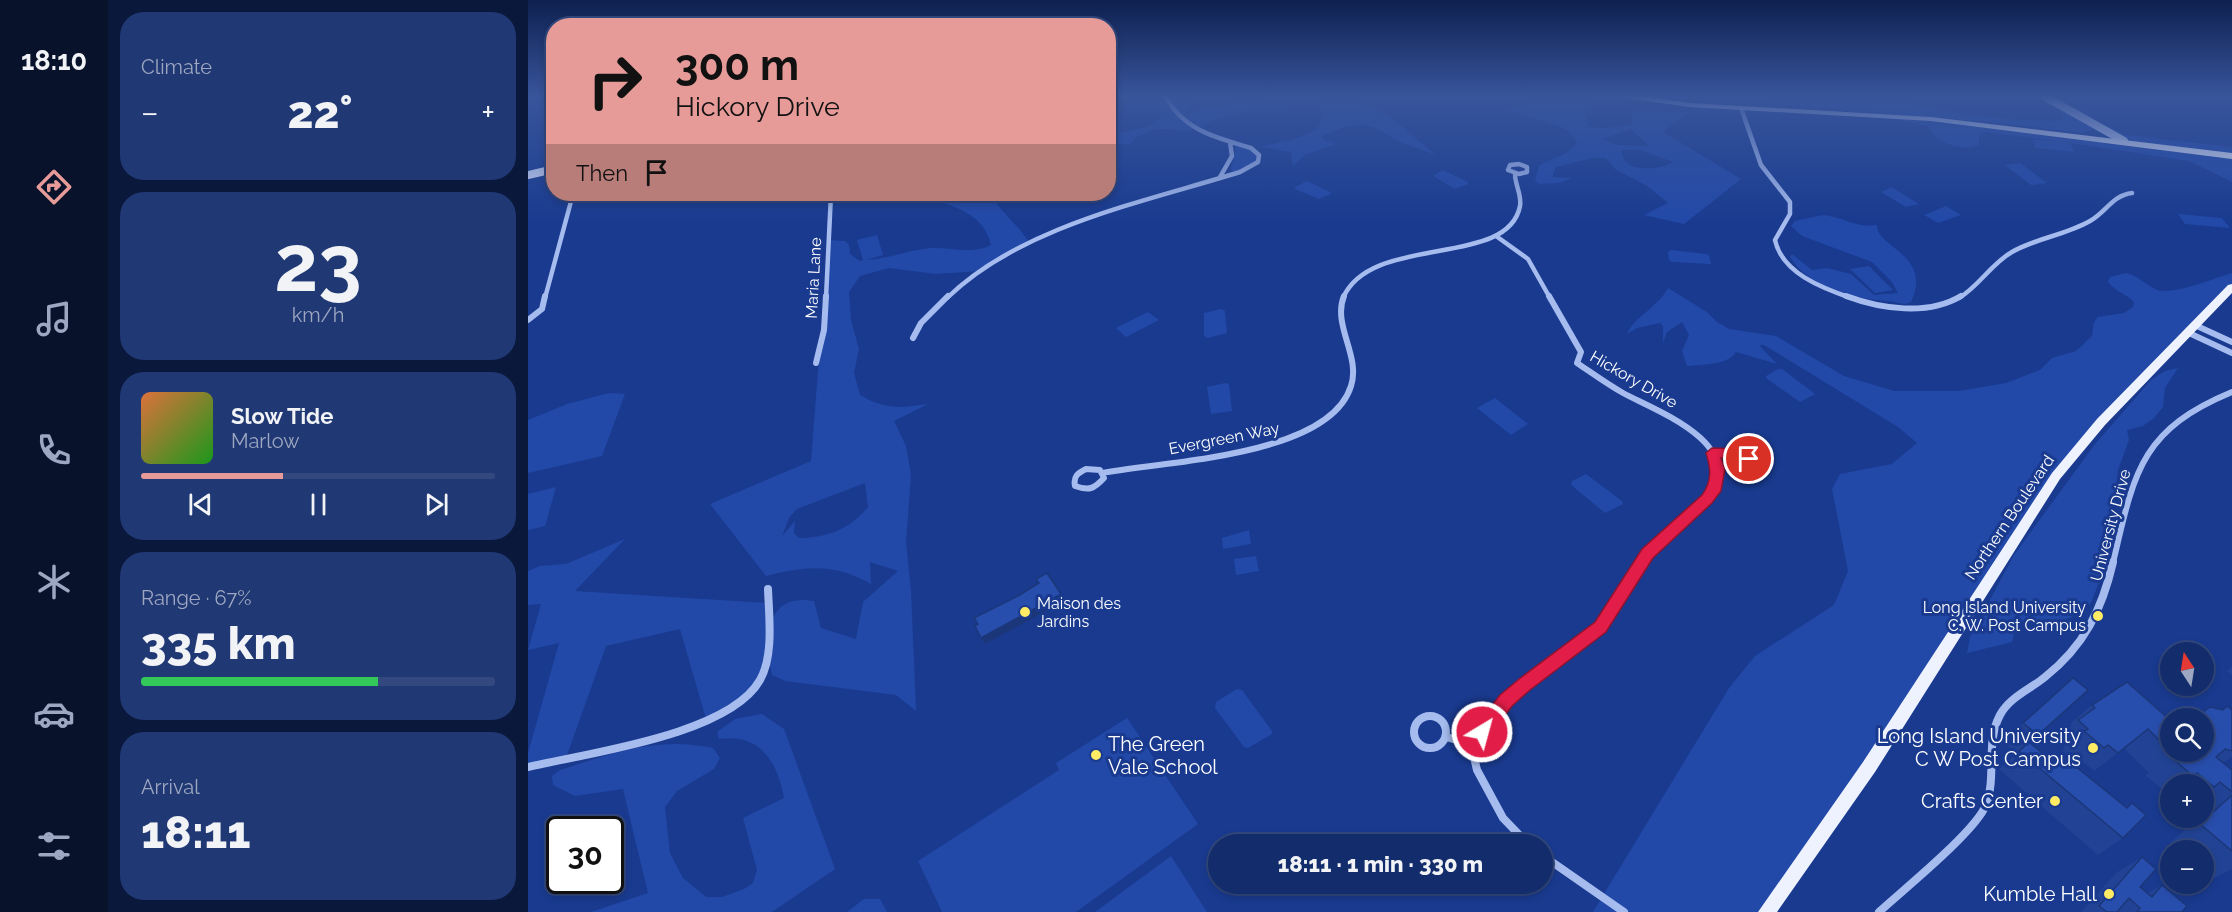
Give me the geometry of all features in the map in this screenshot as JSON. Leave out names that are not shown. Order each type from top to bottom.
[{"type":"main road","points":[[2104,139],[2232,156]]},
{"type":"main road","name":"Northern Boulevard","points":[[1767,912],[1869,767],[2056,476],[2101,422],[2232,287]]},
{"type":"street","points":[[913,338],[921,323],[956,289],[1022,245],[1071,224],[1249,169],[1259,160],[1257,151],[1221,139]]},
{"type":"street","points":[[1752,139],[1761,165],[1790,202],[1790,213],[1775,240],[1779,255],[1806,278],[1851,299],[1883,306],[1920,308],[1958,299],[1971,291],[2004,256],[2093,220],[2117,196],[2132,193]]},
{"type":"street","points":[[2120,139],[2124,141]]},
{"type":"street","points":[[1219,178],[1232,156],[1230,142]]},
{"type":"street","points":[[528,175],[546,171]]},
{"type":"street","name":"Evergreen Way","points":[[1102,473],[1103,481],[1095,488],[1081,490],[1074,483],[1075,476],[1091,468],[1102,473],[1274,445],[1317,428],[1340,408],[1353,383],[1354,369],[1340,307],[1342,297],[1353,280],[1373,266],[1391,258],[1461,248],[1496,236],[1512,221],[1520,208],[1521,195],[1515,174]]},
{"type":"street","points":[[528,320],[542,307],[571,201]]},
{"type":"street","name":"Maria Lane","points":[[816,363],[824,330],[831,201]]},
{"type":"street","name":"Hickory Drive","points":[[1496,236],[1528,259],[1581,352],[1577,363],[1621,392],[1687,426],[1701,437],[1712,453]]},
{"type":"street","points":[[2193,329],[2232,342]]},
{"type":"street","points":[[2193,329],[2232,352]]},
{"type":"street","name":"University Drive","points":[[1879,912],[1968,828],[1985,808],[1990,779],[1990,742],[1997,722],[2010,702],[2044,678],[2076,650],[2092,626],[2106,591],[2135,478],[2155,441],[2173,421],[2191,408],[2232,392]]},
{"type":"street","points":[[1515,834],[1496,807],[1474,759],[1475,746],[1489,722],[1506,701],[1601,627],[1647,553],[1707,499],[1716,487],[1718,469],[1712,453],[1743,454]]},
{"type":"street","points":[[528,767],[678,731],[724,712],[741,702],[756,687],[764,666],[768,589]]},
{"type":"street","points":[[1433,716],[1446,726],[1447,737],[1440,745],[1430,748],[1419,744],[1413,730],[1422,718],[1433,716]]},
{"type":"street","points":[[1447,737],[1475,746]]},
{"type":"street","points":[[1553,863],[1624,912]]},
{"type":"shaded area","points":[[1116,139],[1136,139],[1129,145],[1116,143]]},
{"type":"shaded area","points":[[1293,139],[1323,139],[1336,144],[1305,155],[1293,166],[1291,152],[1261,147]]},
{"type":"shaded area","points":[[1394,139],[1416,139],[1436,155]]},
{"type":"shaded area","points":[[1574,139],[1603,139],[1617,145],[1649,146],[1641,139],[1674,139],[1741,179],[1684,224],[1644,215],[1668,203],[1647,186],[1615,169],[1606,158],[1592,158],[1556,167],[1552,177],[1572,178],[1559,183],[1539,184],[1535,180],[1539,166],[1566,153],[1577,142]],"holes":[[[1622,150],[1641,150],[1673,162],[1659,167],[1642,168],[1627,163],[1623,157]]]},
{"type":"shaded area","points":[[1939,139],[1979,139],[1979,145],[1957,147]]},
{"type":"shaded area","points":[[2097,139],[2120,141],[2115,139],[2158,139],[2232,147],[2232,182],[2189,161],[2070,143],[2075,152],[2036,148],[2032,140]]},
{"type":"shaded area","points":[[1236,146],[1251,150],[1257,156],[1257,160],[1250,167],[1234,172],[1231,170]]},
{"type":"shaded area","points":[[2020,163],[2047,183],[2031,185],[2005,165]]},
{"type":"shaded area","points":[[1443,170],[1468,184],[1455,189],[1433,176]]},
{"type":"shaded area","points":[[1307,181],[1331,194],[1319,199],[1295,189]]},
{"type":"shaded area","points":[[1890,188],[1919,204],[1906,207],[1881,192]]},
{"type":"shaded area","points":[[939,201],[995,201],[1029,242],[980,271],[936,274],[889,268],[860,276],[849,292],[851,320],[859,349],[854,373],[860,395],[893,407],[928,404],[894,421],[906,446],[911,475],[906,542],[911,591],[916,711],[896,695],[785,681],[772,675],[769,661],[769,633],[772,621],[777,611],[786,604],[798,600],[814,601],[821,628],[856,639],[863,602],[898,571],[870,562],[871,584],[845,572],[820,568],[794,570],[766,576],[710,504],[811,461],[828,240],[845,241],[849,245],[850,254],[860,261],[863,260],[857,240],[877,235],[883,255],[866,260],[931,248],[976,250],[991,245],[987,234],[976,219],[960,209]],"holes":[[[865,483],[868,507],[861,515],[837,531],[809,538],[799,538],[794,533],[795,521],[782,536],[789,518],[797,509]]]},
{"type":"shaded area","points":[[1946,206],[1961,215],[1938,223],[1924,215]]},
{"type":"shaded area","points":[[2178,214],[2222,218],[2230,228],[2185,224]]},
{"type":"shaded area","points":[[1823,215],[1855,224],[1877,225],[1879,233],[1902,254],[1915,273],[1916,286],[1911,302],[1903,304],[1848,295],[1821,284],[1799,268],[1790,257],[1792,254],[1812,270],[1827,268],[1851,274],[1874,295],[1898,293],[1892,282],[1872,262],[1802,236],[1791,226],[1795,221]]},
{"type":"shaded area","points":[[1671,250],[1709,255],[1711,264],[1672,262],[1669,260],[1668,252]]},
{"type":"shaded area","points":[[1869,266],[1893,290],[1875,293],[1850,269]]},
{"type":"shaded area","points":[[2126,273],[2155,289],[2171,291],[2232,273],[2232,287],[2079,446],[1767,912],[1593,912],[1729,688],[1755,656],[1834,605],[1848,571],[1832,489],[1840,474],[1892,464],[1917,443],[1898,427],[1764,345],[1759,345],[1777,364],[1736,352],[1732,357],[1721,362],[1687,366],[1682,351],[1689,335],[1682,322],[1667,332],[1663,343],[1663,326],[1660,323],[1637,328],[1627,334],[1634,323],[1664,295],[1668,288],[1707,312],[1729,329],[1776,336],[1844,376],[1894,391],[1959,391],[2006,383],[2040,370],[2052,358],[2076,351],[2092,336],[2094,322],[2098,317],[2124,313],[2133,307],[2134,302],[2108,282],[2110,277]]},
{"type":"shaded area","points":[[1221,309],[1225,311],[1227,333],[1208,338],[1204,336],[1204,313]]},
{"type":"shaded area","points":[[1148,312],[1159,320],[1126,337],[1116,328]]},
{"type":"shaded area","points":[[2178,368],[2165,388],[2163,407],[2154,418],[2143,426],[2127,430],[2129,440],[2118,470],[2106,564],[2091,603],[2070,618],[2044,624],[2017,621],[2012,642],[1967,653],[1970,637],[2014,555],[2095,444],[2151,380],[2165,371]]},
{"type":"shaded area","points":[[1778,369],[1782,369],[1815,394],[1800,402],[1766,378]]},
{"type":"shaded area","points":[[1229,384],[1232,411],[1211,414],[1207,387]]},
{"type":"shaded area","points":[[609,393],[625,394],[602,456],[528,473],[528,420],[567,404]]},
{"type":"shaded area","points":[[1495,398],[1528,424],[1511,435],[1477,408]]},
{"type":"shaded area","points":[[1586,474],[1623,504],[1605,513],[1571,485],[1572,481]]},
{"type":"shaded area","points":[[556,487],[545,526],[528,530],[528,494]]},
{"type":"shaded area","points":[[1249,530],[1251,544],[1223,549],[1222,538]]},
{"type":"shaded area","points":[[625,539],[575,591],[768,603],[764,666],[756,687],[706,719],[680,629],[606,646],[566,758],[528,767],[528,753],[559,643],[528,650],[541,604],[528,605],[528,571],[540,566],[566,564]]},
{"type":"shaded area","points":[[1256,556],[1259,571],[1236,575],[1234,559]]},
{"type":"shaded area","points":[[1237,689],[1242,690],[1272,731],[1272,734],[1248,748],[1244,747],[1215,708],[1216,702]]},
{"type":"shaded area","points":[[762,714],[784,729],[835,869],[772,912],[591,912],[648,893],[623,789],[575,796],[553,785],[552,776],[560,770],[636,748],[673,744],[713,748],[720,758],[714,769],[677,791],[665,807],[670,853],[683,878],[706,897],[722,897],[753,883],[757,870],[743,818],[784,798],[777,772],[764,752],[745,740],[719,739],[717,732],[735,719]]},
{"type":"shaded area","points":[[1127,718],[1198,824],[1076,912],[942,912],[918,861],[1059,770],[1056,763]]},
{"type":"shaded area","points":[[1171,856],[1207,912],[1095,912]]},
{"type":"shaded area","points":[[864,899],[880,899],[887,912],[847,912]]},
{"type":"building","points":[[1047,573],[1061,594],[981,638],[974,618],[1018,596],[1039,583],[1036,579]]},
{"type":"building","points":[[2073,678],[2088,690],[2038,735],[2023,723]]},
{"type":"building","points":[[2127,682],[2160,711],[2160,741],[2148,729],[2118,753],[2108,745],[2104,748],[2084,731],[2088,729],[2078,720],[2095,708],[2092,705]]},
{"type":"building","points":[[2227,706],[2232,710],[2232,751],[2225,749],[2216,757],[2232,770],[2232,792],[2220,782],[2214,787],[2214,774],[2191,774],[2177,762],[2214,762],[2214,708],[2209,708],[2210,707],[2223,710]]},
{"type":"building","points":[[2029,742],[2056,764],[2064,757],[2127,808],[2132,803],[2146,815],[2123,838],[2019,751]]},
{"type":"building","points":[[2232,795],[2232,851],[2205,828],[2214,828],[2214,811]]},
{"type":"building","points":[[2142,857],[2156,869],[2140,887],[2152,897],[2160,887],[2160,894],[2173,894],[2187,906],[2182,912],[2137,912],[2140,908],[2129,898],[2117,912],[2107,912],[2099,906]]},
{"type":"place","name":"Maison des Jardins","points":[[1025,612]]},
{"type":"place","name":"Long Island University C. W. Post Campus","points":[[2098,616]]},
{"type":"place","name":"Long Island University C W Post Campus","points":[[2093,748]]},
{"type":"place","name":"The Green Vale School","points":[[1096,755]]},
{"type":"place","name":"Crafts Center","points":[[2055,801]]},
{"type":"place","name":"Kumble Hall","points":[[2109,894]]},
{"type":"route","points":[[1482,732],[1506,701],[1524,685],[1601,627],[1642,559],[1707,499],[1716,487],[1718,469],[1712,453],[1743,454],[1749,459]]}]
